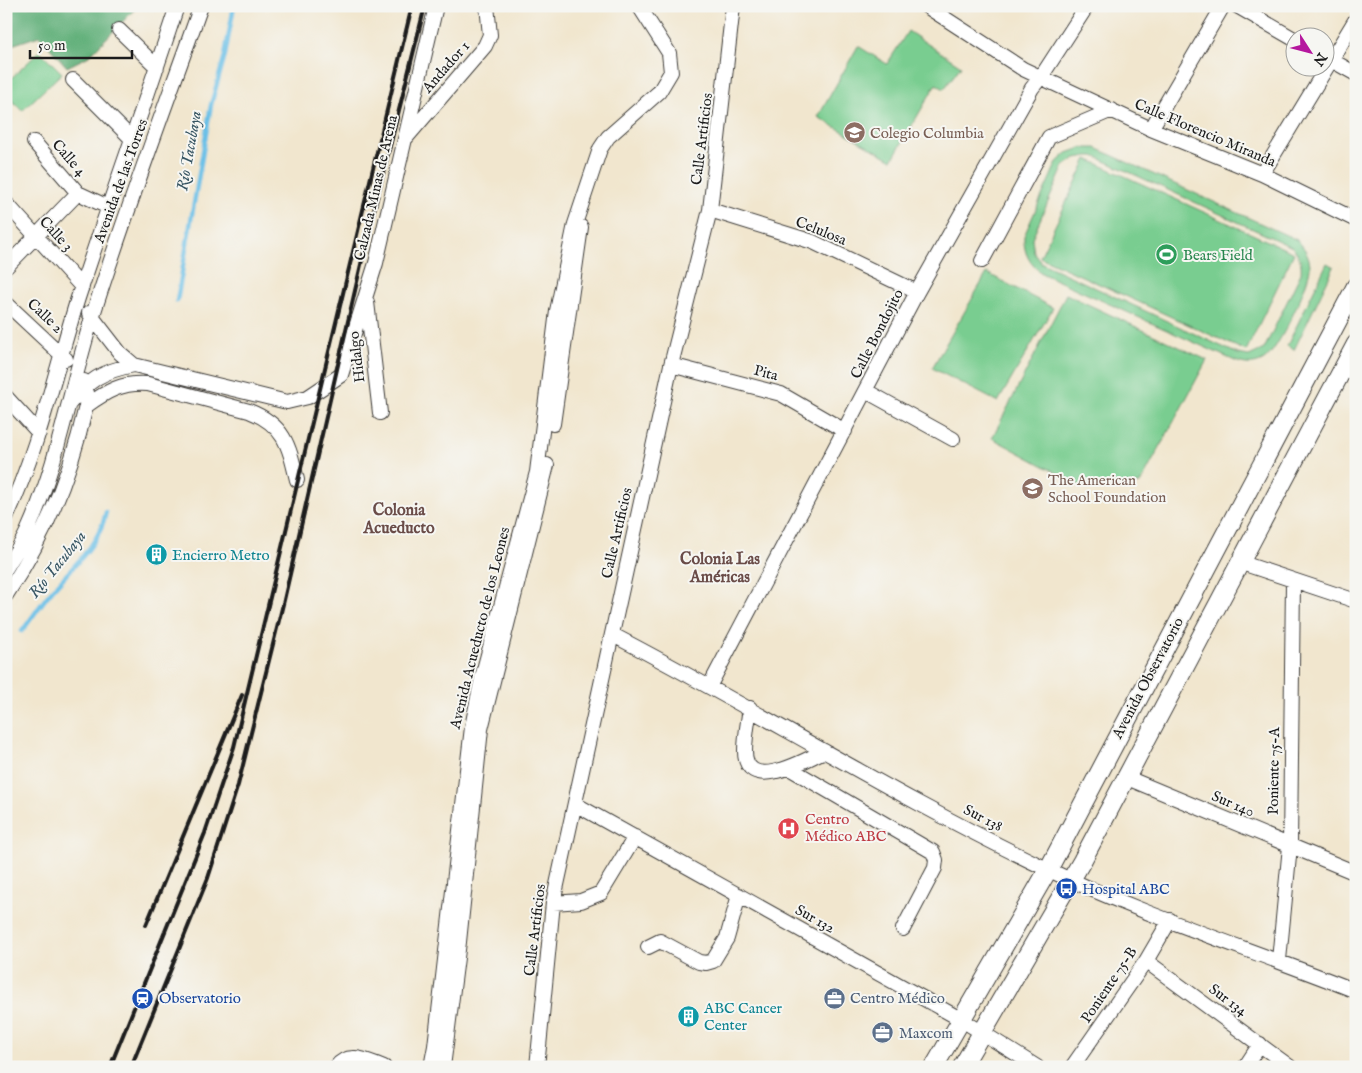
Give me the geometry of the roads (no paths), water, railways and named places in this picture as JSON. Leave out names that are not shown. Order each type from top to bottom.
[{"type":"main road","name":"Avenida Observatorio","points":[[934,1067],[1048,870],[1356,286]]},
{"type":"main road","name":"Avenida Observatorio","points":[[962,1067],[1071,880],[1356,344]]},
{"type":"main road","points":[[1307,379],[1330,391]]},
{"type":"street","name":"Avenida de las Torres","points":[[6,518],[22,484],[108,207],[177,6]]},
{"type":"street","name":"Avenida de las Torres","points":[[6,568],[26,534],[39,502],[69,404],[92,318],[121,228],[201,6]]},
{"type":"street","name":"Calzada Minas de Arena","points":[[134,366],[287,402],[308,397],[341,376],[376,263],[436,6]]},
{"type":"street","name":"Andador 1","points":[[404,140],[485,46],[490,35],[487,6]]},
{"type":"street","name":"Avenida Acueducto de los Leones","points":[[431,1067],[436,1046],[472,727],[482,677],[538,463],[557,311],[569,246],[594,161],[608,137],[659,92],[671,72],[669,53],[639,6]]},
{"type":"street","name":"Calle Artificios","points":[[536,1067],[553,903],[671,365],[710,210],[733,6]]},
{"type":"street","name":"Calle Florencio Miranda","points":[[926,6],[1023,69],[1151,129],[1262,174],[1356,220]]},
{"type":"street","name":"Calle Bondojito","points":[[710,685],[917,292],[1032,88],[1087,6]]},
{"type":"street","points":[[1151,129],[1223,6]]},
{"type":"street","points":[[1237,6],[1284,33]]},
{"type":"street","points":[[1334,49],[1356,19]]},
{"type":"street","points":[[119,30],[156,68]]},
{"type":"street","points":[[1334,61],[1356,74]]},
{"type":"street","points":[[1262,174],[1316,78]]},
{"type":"street","points":[[73,80],[132,138]]},
{"type":"street","points":[[982,261],[1049,138],[1112,110]]},
{"type":"street","name":"Calle 4","points":[[34,142],[78,193],[108,207]]},
{"type":"street","points":[[6,267],[78,193]]},
{"type":"street","name":"Avenida Acueducto de los Leones","points":[[442,1067],[459,942],[481,729],[547,469],[581,233],[582,202]]},
{"type":"street","name":"Calle 3","points":[[6,203],[81,292],[92,318],[120,354],[134,366]]},
{"type":"street","name":"Celulosa","points":[[710,210],[813,242],[917,292]]},
{"type":"street","name":"Hidalgo","points":[[366,296],[380,413]]},
{"type":"street","name":"Calle 2","points":[[6,303],[61,354]]},
{"type":"street","points":[[6,595],[37,546],[51,518],[86,406],[86,385],[77,369],[61,354]]},
{"type":"street","name":"Pita","points":[[671,365],[781,394],[845,431]]},
{"type":"street","points":[[69,404],[86,385],[114,369],[134,366]]},
{"type":"street","points":[[86,406],[107,391],[134,383],[148,384],[250,411],[273,424],[285,438],[297,480]]},
{"type":"street","points":[[866,391],[953,439]]},
{"type":"street","points":[[6,397],[39,433]]},
{"type":"street","points":[[1239,562],[1356,602]]},
{"type":"street","name":"Poniente 75-A","points":[[1279,960],[1290,846],[1293,581]]},
{"type":"street","name":"Sur 138","points":[[613,635],[710,685],[870,778],[1048,870],[1170,920],[1279,960],[1356,991]]},
{"type":"street","points":[[750,708],[745,752],[751,767],[763,774],[789,768],[824,751]]},
{"type":"street","points":[[789,768],[933,852],[936,860],[935,868],[903,929]]},
{"type":"street","name":"Sur 140","points":[[1125,777],[1356,872]]},
{"type":"street","name":"Sur 132","points":[[575,804],[962,1020],[1037,1067]]},
{"type":"street","points":[[553,903],[581,901],[601,893],[635,837]]},
{"type":"street","points":[[648,947],[660,941],[699,962],[714,961],[727,938],[740,895]]},
{"type":"street","name":"Poniente 75-B","points":[[1072,1067],[1146,961],[1170,920]]},
{"type":"street","name":"Sur 134","points":[[1146,961],[1290,1067]]},
{"type":"street","points":[[1245,1067],[1260,1044]]},
{"type":"street","points":[[339,1063],[352,1057],[384,1067]]},
{"type":"waterway","name":"Río Tacubaya","points":[[177,301],[211,105],[225,55],[234,6]]},
{"type":"waterway","name":"Río Tacubaya","points":[[22,631],[50,593],[91,546],[106,512]]},
{"type":"railway","points":[[110,1067],[205,833],[234,747],[412,6]]},
{"type":"railway","points":[[131,1067],[208,878],[238,785],[284,600],[368,234],[425,6]]},
{"type":"railway","points":[[146,925],[242,695]]},
{"type":"place","name":"Colegio Columbia","points":[[854,133]]},
{"type":"place","name":"Bears Field","points":[[1167,255]]},
{"type":"place","name":"The American School Foundation","points":[[1032,489]]},
{"type":"place","name":"Encierro Metro","points":[[156,555]]},
{"type":"place","name":"Centro Médico ABC","points":[[789,828]]},
{"type":"place","name":"Hospital ABC","points":[[1066,889]]},
{"type":"place","name":"Observatorio","points":[[143,998]]},
{"type":"place","name":"Centro Médico","points":[[834,998]]},
{"type":"place","name":"ABC Cancer Center","points":[[688,1017]]},
{"type":"place","name":"Maxcom","points":[[883,1033]]},
{"type":"district","name":"Colonia Acueducto","points":[[399,520]]},
{"type":"district","name":"Colonia Las Américas","points":[[720,569]]}]
